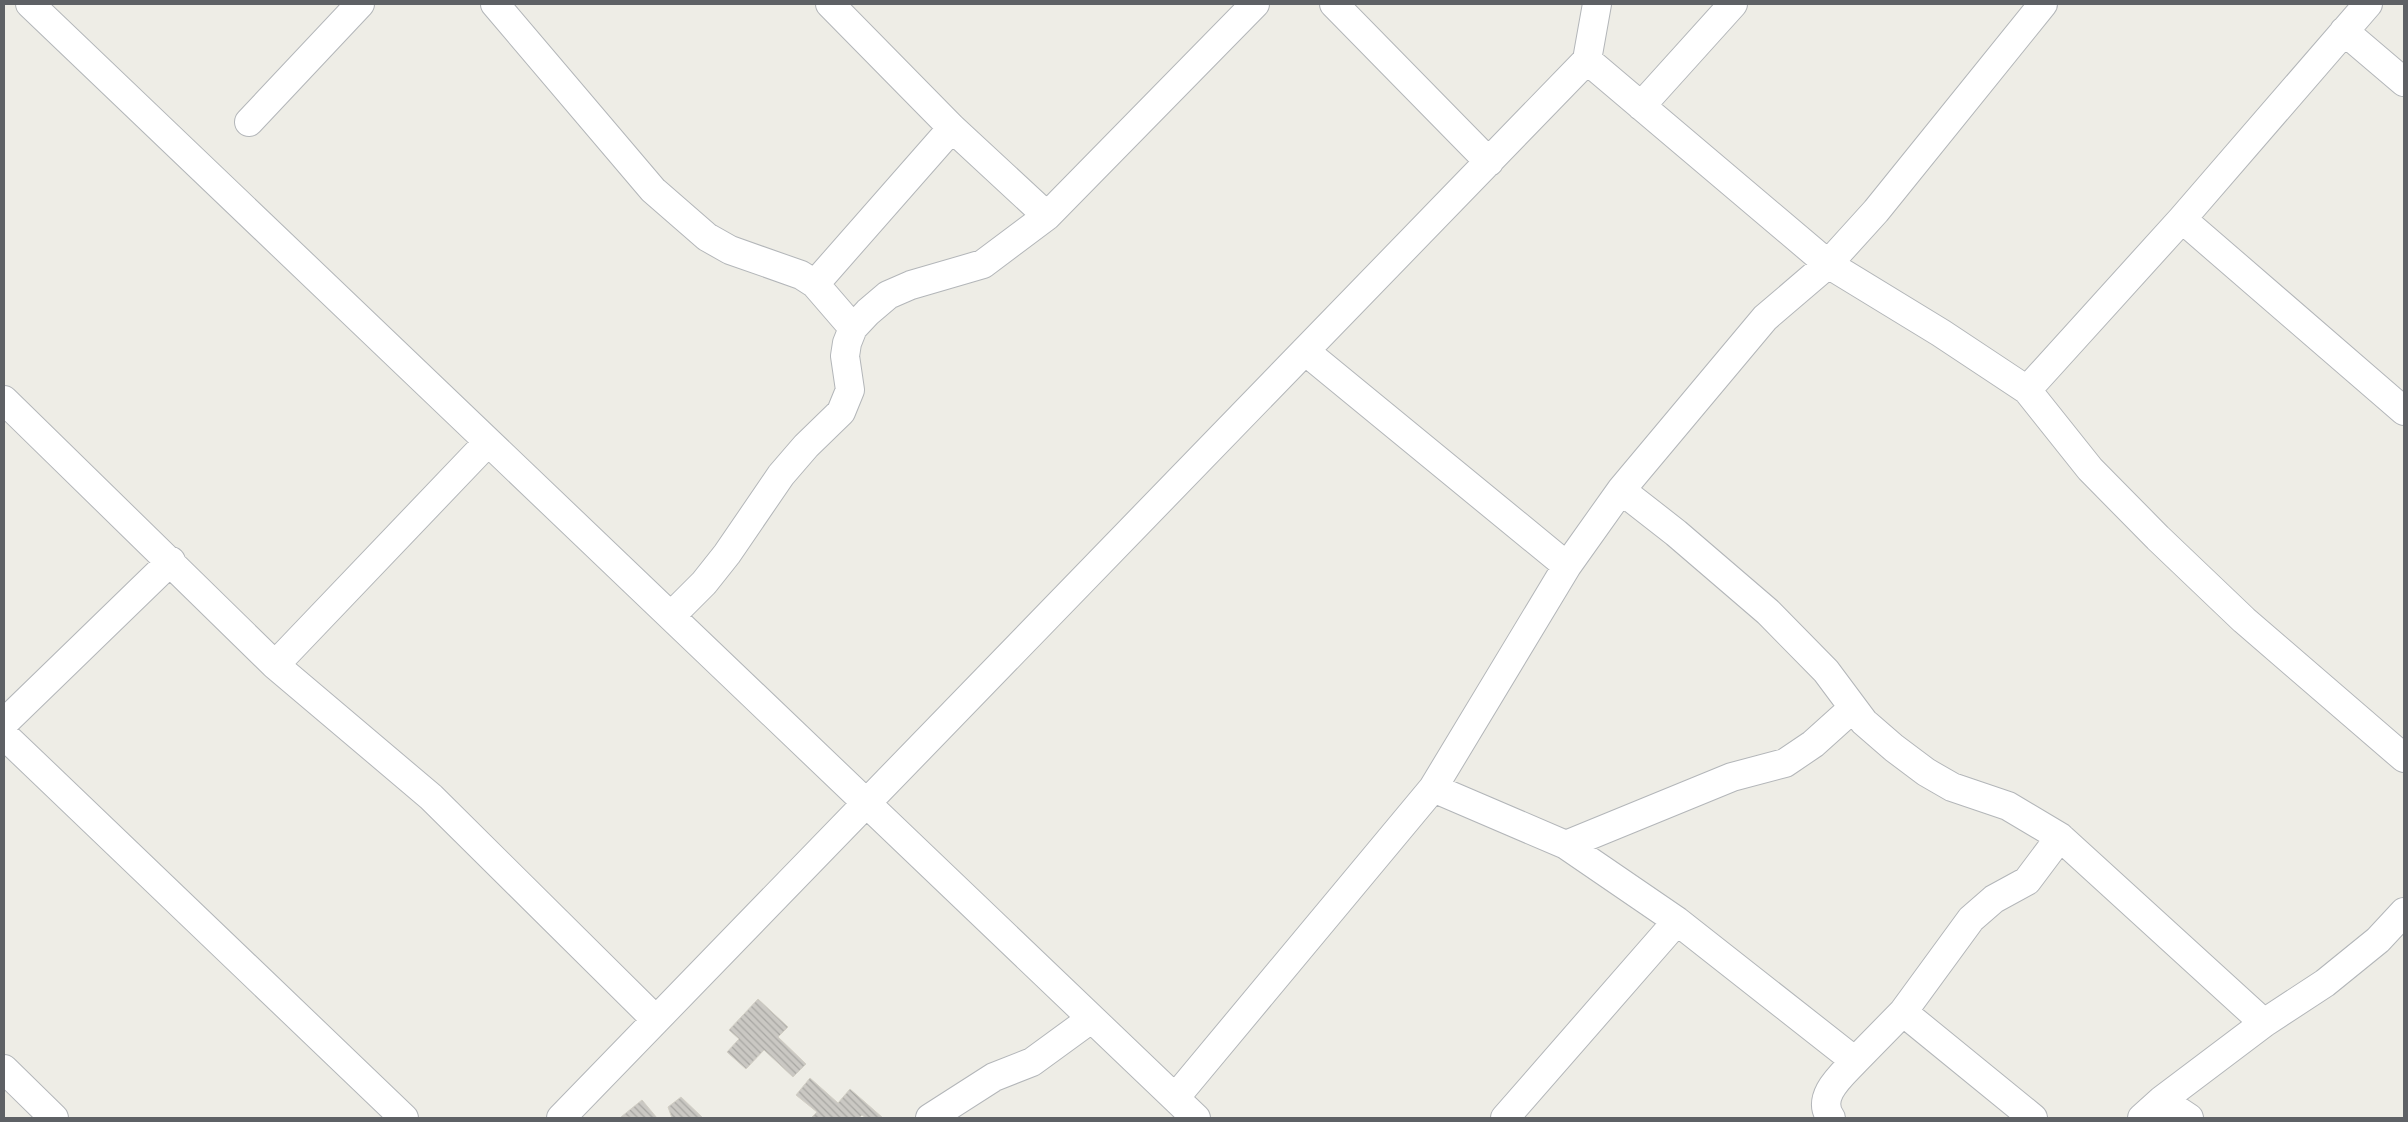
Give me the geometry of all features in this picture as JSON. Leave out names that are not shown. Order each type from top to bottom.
[{"type":"street","points":[[30,4],[1196,1118]]},
{"type":"street","points":[[249,122],[360,4]]},
{"type":"street","points":[[494,4],[653,190],[707,237],[730,250],[801,275],[815,284],[853,328]]},
{"type":"street","points":[[830,4],[952,128],[1047,216]]},
{"type":"street","points":[[671,616],[704,583],[727,554],[781,475],[806,446],[841,412],[850,390],[845,356],[847,343],[853,328],[868,312],[888,295],[928,279],[983,264],[1047,216],[1255,4]]},
{"type":"street","points":[[1334,4],[1489,162]]},
{"type":"street","points":[[561,1118],[1587,60],[1597,4]]},
{"type":"street","points":[[1640,106],[1733,4]]},
{"type":"street","points":[[1175,1098],[1433,788],[1567,566],[1621,490],[1765,318],[1828,264],[1876,211],[2043,4]]},
{"type":"street","points":[[2027,390],[2182,219],[2368,4]]},
{"type":"street","points":[[2344,31],[2404,82]]},
{"type":"street","points":[[1587,60],[1828,264],[1941,333],[2027,390],[2090,469],[2158,538],[2244,620],[2404,758]]},
{"type":"street","points":[[815,284],[952,128]]},
{"type":"street","points":[[2182,219],[2404,411]]},
{"type":"street","points":[[1305,351],[1567,566]]},
{"type":"street","points":[[4,400],[172,561],[275,664],[432,798],[656,1020]]},
{"type":"street","points":[[275,664],[488,442]]},
{"type":"street","points":[[1621,490],[1676,532],[1768,612],[1826,671],[1864,722],[1894,748],[1926,772],[1952,787],[2008,806],[2060,838],[2264,1023]]},
{"type":"street","points":[[4,723],[172,561]]},
{"type":"street","points":[[1566,845],[1732,777],[1785,763],[1813,744],[1853,708]]},
{"type":"street","points":[[4,735],[404,1118]]},
{"type":"street","points":[[1433,788],[1566,845],[1677,920],[1855,1061]]},
{"type":"street","points":[[1831,1118],[1826,1099],[1832,1086],[1903,1012],[1972,919],[1994,899],[2027,881],[2060,838]]},
{"type":"street","points":[[2142,1118],[2162,1100],[2264,1023],[2325,984],[2378,940],[2404,912]]},
{"type":"street","points":[[1504,1118],[1677,920]]},
{"type":"street","points":[[1903,1012],[2032,1118]]},
{"type":"street","points":[[930,1118],[994,1077],[1032,1062],[1092,1019]]},
{"type":"street","points":[[4,1069],[54,1118]]},
{"type":"street","points":[[2162,1100],[2190,1118]]},
{"type":"building","points":[[758,999],[788,1027],[778,1037],[806,1064],[793,1077],[764,1050],[746,1069],[727,1052],[739,1039],[729,1030]]},
{"type":"building","points":[[810,1078],[838,1103],[850,1089],[883,1118],[866,1118],[862,1115],[859,1118],[811,1118],[817,1112],[796,1095]]},
{"type":"building","points":[[681,1097],[703,1118],[672,1118],[668,1107]]},
{"type":"building","points":[[642,1100],[657,1118],[621,1117]]}]
